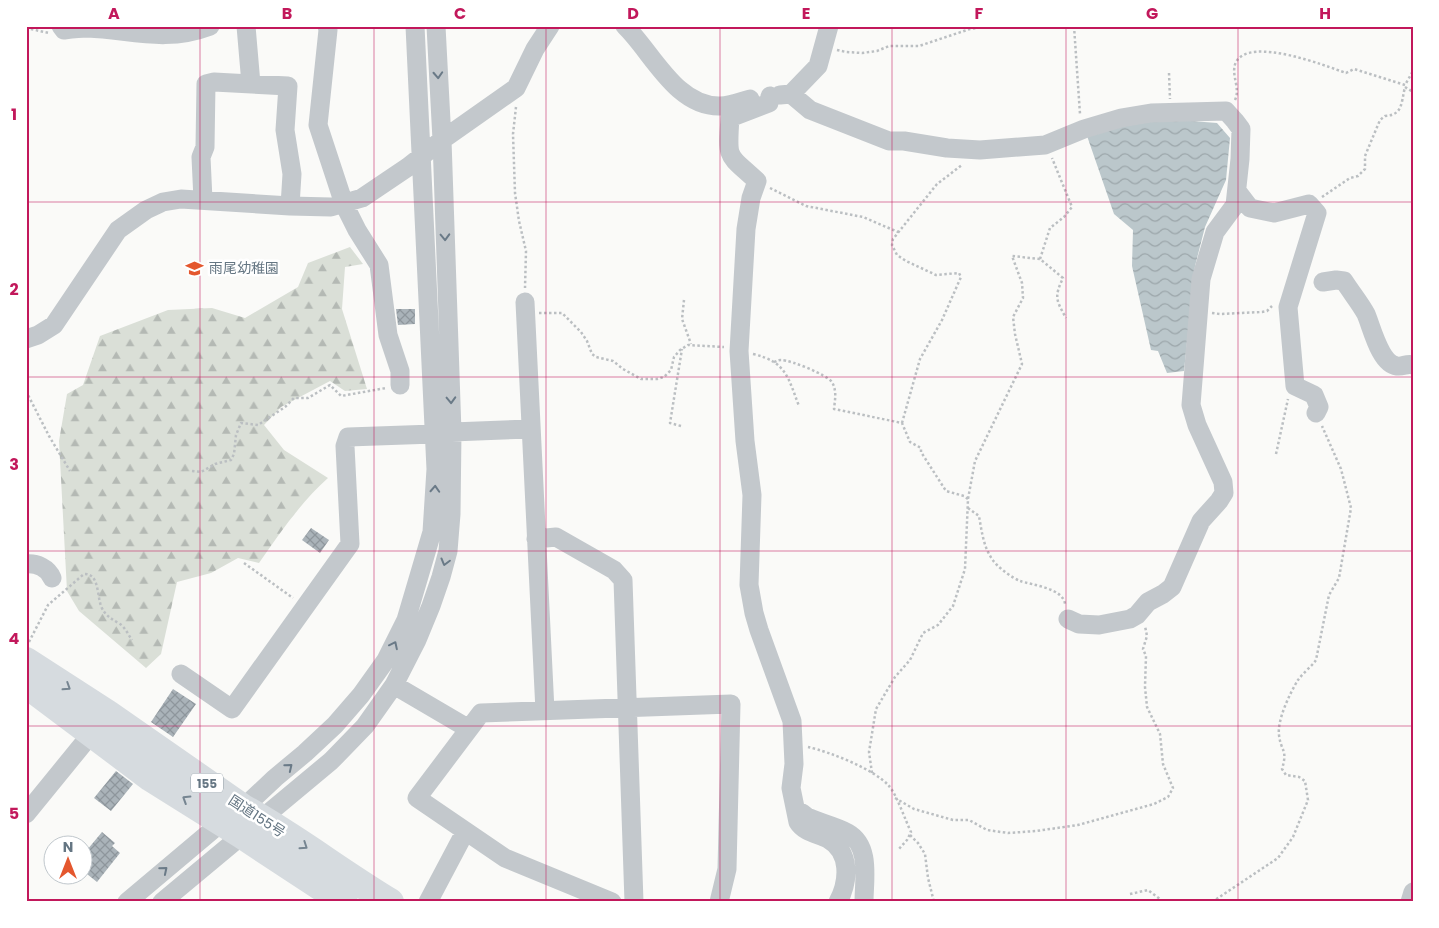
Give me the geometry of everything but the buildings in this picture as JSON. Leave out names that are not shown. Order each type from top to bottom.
[{"type":"highway","name":"国道155号","points":[[26,661],[108,714],[344,902]]},
{"type":"highway","name":"国道155号","points":[[26,684],[151,778],[243,821],[390,902]]},
{"type":"street","points":[[61,26],[64,30],[86,28],[153,35],[196,32],[210,26]]},
{"type":"street","points":[[246,26],[251,84]]},
{"type":"street","points":[[327,26],[318,125],[344,204],[357,230],[380,265],[388,335],[400,371],[400,385]]},
{"type":"street","points":[[127,902],[243,821],[299,786],[331,761],[365,726],[394,685],[417,640],[431,606],[448,551],[453,484],[443,433],[421,156],[415,26]]},
{"type":"street","points":[[162,902],[335,726],[361,695],[386,660],[406,620],[432,532],[436,469],[443,433],[442,140],[436,26]]},
{"type":"street","points":[[26,339],[38,335],[54,325],[104,248],[118,230],[131,219],[163,202],[182,199],[331,207],[362,198],[516,88],[535,49],[550,26]]},
{"type":"street","points":[[631,29],[658,66],[678,88],[703,104],[722,106],[770,96],[791,94],[818,66],[829,26]]},
{"type":"street","points":[[204,200],[200,157],[204,147],[206,84],[214,82],[288,86],[285,130],[292,174],[290,206]]},
{"type":"street","points":[[791,94],[810,110],[889,140],[947,148],[980,150],[1047,144],[1121,118],[1151,113],[1226,111],[1241,129],[1236,205],[1214,232],[1201,279],[1191,405],[1197,425],[1223,482],[1224,493],[1220,501],[1201,521],[1172,587],[1164,594],[1148,602],[1138,615],[1130,619],[1099,625],[1079,624],[1068,620]]},
{"type":"street","points":[[770,96],[769,103],[730,118],[729,153],[735,162],[757,181],[751,198],[746,229],[740,352],[745,441],[752,495],[749,585],[759,630],[791,716],[794,744],[791,788],[798,822],[800,826],[830,840],[841,851],[844,859],[846,879],[844,890],[838,902]]},
{"type":"street","points":[[1237,191],[1250,208],[1274,213],[1309,204],[1317,213],[1288,307],[1295,386],[1314,394],[1319,408],[1316,413]]},
{"type":"street","points":[[1323,282],[1344,281],[1365,313],[1383,356],[1398,366],[1413,365]]},
{"type":"street","points":[[525,307],[545,712]]},
{"type":"street","points":[[181,674],[232,709],[350,544],[345,446],[348,437],[530,429]]},
{"type":"street","points":[[536,539],[556,537],[614,570],[623,580],[634,902]]},
{"type":"street","points":[[26,564],[46,569],[52,578]]},
{"type":"street","points":[[394,685],[469,729]]},
{"type":"street","points":[[612,902],[504,858],[417,798],[481,713],[731,704],[727,869],[719,902]]},
{"type":"street","points":[[26,814],[92,734]]},
{"type":"street","points":[[796,810],[807,817],[848,833],[859,845],[863,852],[864,862],[864,902]]},
{"type":"street","points":[[428,902],[465,832]]},
{"type":"street","points":[[1410,902],[1413,892]]},
{"type":"path","points":[[824,46],[846,52],[862,53],[877,51],[889,46],[919,46],[970,29],[989,26]]},
{"type":"path","points":[[1074,26],[1081,131]]},
{"type":"path","points":[[1226,111],[1236,98],[1234,72],[1236,62],[1241,57],[1256,52],[1300,57],[1346,72],[1354,69],[1401,84],[1413,92]]},
{"type":"path","points":[[1401,84],[1405,85],[1413,71]]},
{"type":"path","points":[[1169,73],[1171,112]]},
{"type":"path","points":[[1311,205],[1350,178],[1358,176],[1365,169],[1365,156],[1380,120],[1385,116],[1394,115],[1398,112],[1405,87]]},
{"type":"path","points":[[516,88],[513,134],[515,193],[526,251],[525,307],[562,313],[581,332],[592,354],[596,357],[613,361],[641,379],[664,377],[671,370],[674,357],[682,348],[691,345],[735,348],[740,352],[757,355],[783,368],[799,406]]},
{"type":"path","points":[[1040,259],[1050,228],[1064,217],[1072,207],[1047,144]]},
{"type":"path","points":[[968,499],[946,491],[921,452],[921,448],[910,442],[902,423],[920,359],[942,320],[961,277],[959,273],[936,275],[898,255],[892,245],[893,239],[898,232],[937,184],[980,150]]},
{"type":"path","points":[[757,181],[806,206],[863,217],[898,232]]},
{"type":"path","points":[[872,773],[869,752],[876,709],[895,677],[910,660],[923,634],[938,625],[954,606],[965,569],[968,499],[975,461],[1022,364],[1013,317],[1023,298],[1022,283],[1012,256],[1040,259],[1063,278],[1056,292],[1057,302],[1066,318]]},
{"type":"path","points":[[684,300],[682,319],[691,345]]},
{"type":"path","points":[[1199,306],[1214,314],[1220,314],[1267,311],[1275,302]]},
{"type":"path","points":[[681,426],[670,422],[682,348]]},
{"type":"path","points":[[773,362],[779,360],[787,361],[830,380],[836,391],[834,409],[902,423]]},
{"type":"path","points":[[192,472],[201,472],[215,464],[231,460],[234,454],[236,435],[241,422],[258,425],[286,407],[294,398],[308,398],[330,385],[341,396],[400,385]]},
{"type":"path","points":[[1276,454],[1288,397],[1295,386]]},
{"type":"path","points":[[26,391],[49,436],[70,471]]},
{"type":"path","points":[[1212,902],[1278,858],[1293,837],[1308,800],[1305,781],[1299,777],[1286,776],[1282,769],[1286,756],[1279,734],[1285,703],[1299,679],[1316,660],[1330,595],[1339,578],[1351,508],[1341,469],[1316,413]]},
{"type":"path","points":[[968,508],[979,516],[984,541],[997,565],[1017,580],[1044,587],[1059,594],[1064,599],[1068,620]]},
{"type":"path","points":[[244,563],[306,606]]},
{"type":"path","points":[[26,647],[48,605],[84,574],[93,576],[105,613],[112,620],[120,624],[132,640]]},
{"type":"path","points":[[895,798],[914,809],[953,820],[969,820],[987,830],[1008,833],[1036,832],[1078,825],[1154,804],[1168,797],[1173,788],[1163,764],[1160,734],[1147,707],[1145,687],[1146,656],[1143,649],[1147,636],[1146,628],[1138,615]]},
{"type":"path","points":[[794,744],[826,752],[872,773],[890,786],[911,832],[898,850]]},
{"type":"path","points":[[910,835],[925,854],[934,902]]},
{"type":"path","points":[[1130,894],[1148,890],[1164,902]]},
{"type":"green space","points":[[350,247],[363,264],[345,267],[342,309],[367,389],[345,391],[330,381],[281,407],[264,425],[284,450],[328,478],[300,508],[259,563],[238,558],[211,573],[177,582],[161,654],[146,668],[79,611],[67,591],[59,441],[67,394],[83,385],[100,336],[168,310],[212,308],[245,318],[298,287],[308,263]]},
{"type":"water","points":[[1166,119],[1217,123],[1230,138],[1226,180],[1205,227],[1195,266],[1184,371],[1167,373],[1158,351],[1151,350],[1132,266],[1133,230],[1114,214],[1086,133]]},
{"type":"place","name":"雨尾幼稚園","points":[[195,268]]}]
